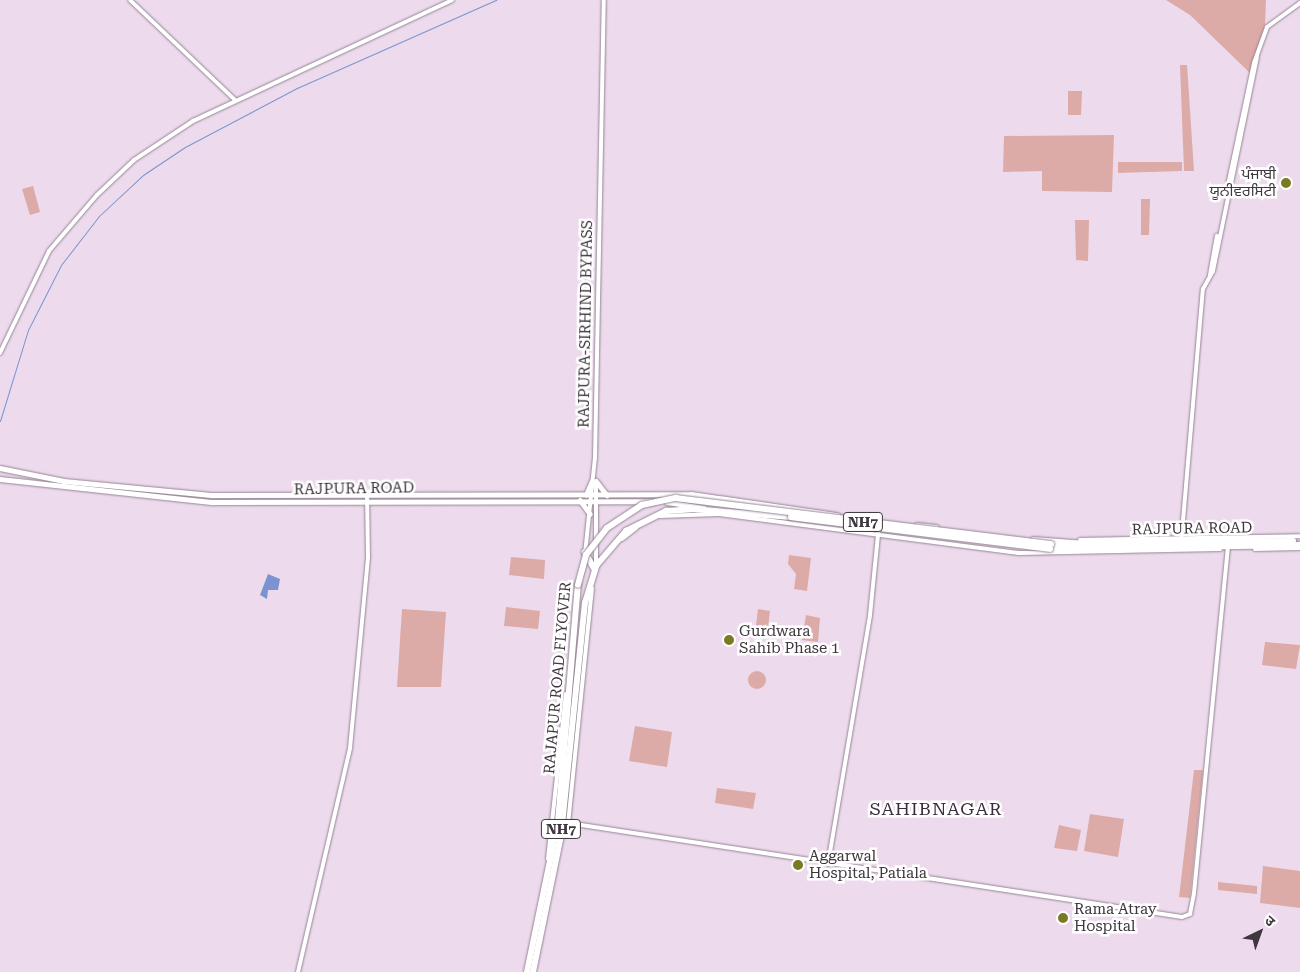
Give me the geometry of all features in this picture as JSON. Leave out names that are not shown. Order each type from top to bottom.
[{"type":"highway","name":"RAJAPUR ROAD FLYOVER","points":[[548,875],[575,682],[578,585],[586,555],[607,528],[642,505],[676,498],[1050,547],[1082,542]]},
{"type":"highway","name":"RAJPURA ROAD","points":[[596,568],[612,544],[638,523],[666,512],[692,509],[791,517]]},
{"type":"highway","name":"RAJAPUR ROAD FLYOVER","points":[[791,517],[1050,547],[1182,542]]},
{"type":"highway","name":"RAJPURA ROAD","points":[[1228,546],[1300,541]]},
{"type":"highway","name":"RAJPURA ROAD","points":[[1082,542],[1182,542],[1228,546],[1300,546]]},
{"type":"highway","points":[[585,552],[596,568]]},
{"type":"highway","name":"NH7","points":[[533,972],[561,835],[575,682],[587,587],[596,568]]},
{"type":"highway","name":"NH7","points":[[528,972],[548,875]]},
{"type":"main road","name":"RAJPURA ROAD","points":[[2,468],[64,481],[213,495],[592,497],[673,502],[709,510]]},
{"type":"main road","name":"RAJPURA ROAD","points":[[1,479],[189,500],[367,502],[580,500],[607,495],[691,494],[1022,539],[1082,542]]},
{"type":"main road","points":[[594,481],[607,495]]},
{"type":"main road","points":[[592,497],[594,481]]},
{"type":"main road","points":[[580,500],[590,514]]},
{"type":"street","points":[[130,0],[235,100]]},
{"type":"street","points":[[0,353],[44,258],[97,195],[154,145],[235,100],[452,0]]},
{"type":"street","name":"RAJPURA-SIRHIND BYPASS","points":[[592,497],[594,481],[598,172],[604,0]]},
{"type":"street","points":[[1300,3],[1269,24],[1257,57],[1210,275],[1203,289],[1182,542],[1300,536]]},
{"type":"street","points":[[298,972],[350,748],[368,557],[367,495]]},
{"type":"street","points":[[548,875],[576,586],[585,552],[592,497]]},
{"type":"street","points":[[592,497],[596,568]]},
{"type":"street","points":[[691,512],[879,534],[1018,553],[1228,546],[1194,893],[1188,916],[828,864],[568,823],[593,580],[622,538],[658,517],[691,512]]},
{"type":"street","points":[[828,864],[870,615],[880,521]]},
{"type":"shaded area","points":[[1166,0],[1266,0],[1265,25],[1250,73],[1190,15]]},
{"type":"shaded area","points":[[1180,65],[1187,65],[1194,171],[1184,171]]},
{"type":"shaded area","points":[[1068,91],[1082,91],[1081,115],[1068,115]]},
{"type":"shaded area","points":[[1114,135],[1112,192],[1042,191],[1042,171],[1003,172],[1004,136]]},
{"type":"shaded area","points":[[1118,162],[1182,162],[1182,171],[1118,173]]},
{"type":"shaded area","points":[[33,186],[40,212],[30,215],[22,189]]},
{"type":"shaded area","points":[[1141,199],[1150,199],[1149,235],[1141,235]]},
{"type":"shaded area","points":[[1075,220],[1089,220],[1088,261],[1076,260]]},
{"type":"shaded area","points":[[789,555],[811,558],[807,591],[794,589],[796,574],[788,564]]},
{"type":"shaded area","points":[[511,557],[545,560],[544,579],[509,575]]},
{"type":"shaded area","points":[[506,607],[540,611],[538,629],[504,626]]},
{"type":"shaded area","points":[[402,609],[446,612],[441,687],[397,687]]},
{"type":"shaded area","points":[[758,609],[770,611],[767,635],[755,634]]},
{"type":"shaded area","points":[[806,615],[820,618],[818,642],[802,640]]},
{"type":"shaded area","points":[[1265,642],[1300,645],[1296,669],[1262,665]]},
{"type":"shaded area","points":[[753,671],[761,671],[766,676],[764,687],[753,689],[748,684],[748,676]]},
{"type":"shaded area","points":[[635,726],[672,732],[667,767],[629,761]]},
{"type":"shaded area","points":[[1194,770],[1203,770],[1190,898],[1179,897]]},
{"type":"shaded area","points":[[717,788],[756,793],[753,809],[715,803]]},
{"type":"shaded area","points":[[1090,814],[1124,819],[1118,857],[1084,851]]},
{"type":"shaded area","points":[[1059,825],[1081,830],[1077,851],[1054,848]]},
{"type":"shaded area","points":[[1263,866],[1300,871],[1300,908],[1260,903]]},
{"type":"shaded area","points":[[1218,882],[1257,886],[1257,894],[1218,890]]},
{"type":"water","points":[[268,574],[280,579],[278,590],[268,590],[267,599],[260,595]]},
{"type":"waterway","points":[[0,421],[28,330],[61,265],[99,216],[143,175],[185,147],[297,88],[496,0]]},
{"type":"place","name":"ਪੰਜਾਬੀ ਯੂਨੀਵਰਸਿਟੀ","points":[[1286,183]]},
{"type":"place","name":"Gurdwara Sahib Phase 1","points":[[729,640]]},
{"type":"place","name":"Aggarwal Hospital, Patiala","points":[[798,865]]},
{"type":"place","name":"Rama Atray Hospital","points":[[1063,918]]},
{"type":"district","name":"SAHIBNAGAR","points":[[936,809]]}]
